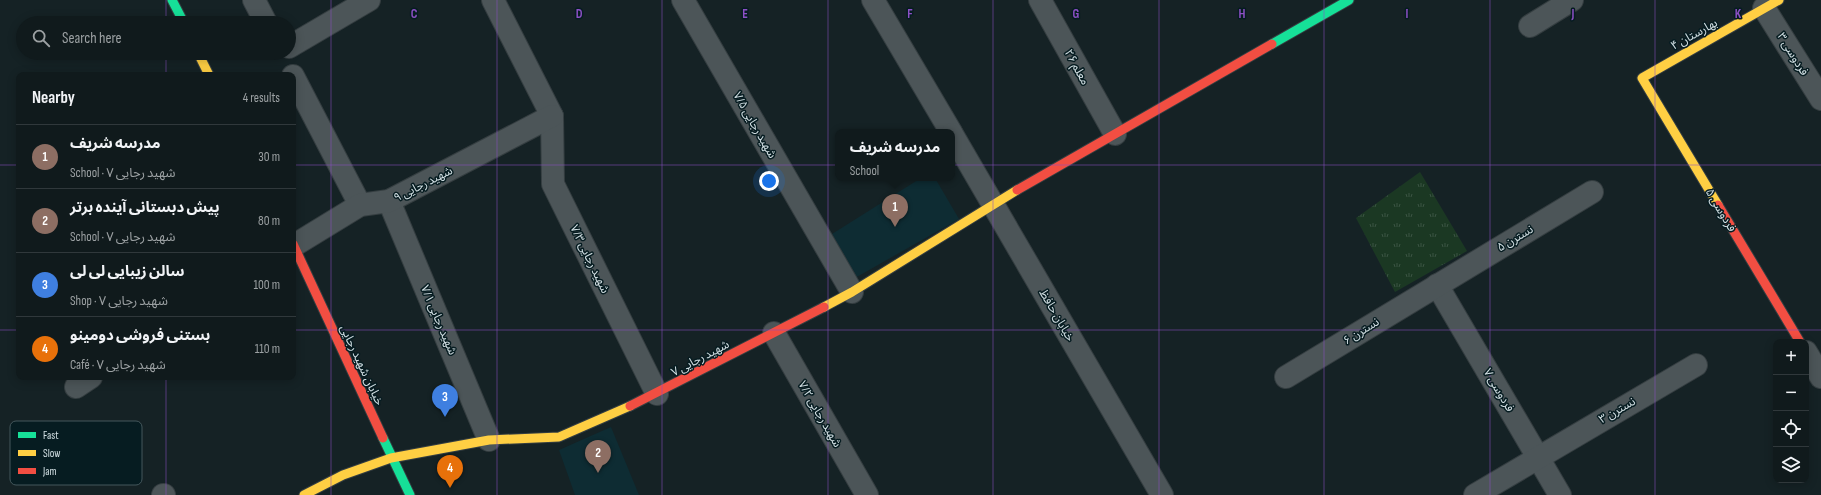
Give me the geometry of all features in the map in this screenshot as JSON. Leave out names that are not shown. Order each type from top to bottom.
[{"type":"street","points":[[172,0],[180,16]]},
{"type":"street","points":[[254,0],[262,16]]},
{"type":"street","points":[[296,43],[370,0]]},
{"type":"street","points":[[493,0],[552,116]]},
{"type":"street","name":"شهید رجایی ۷/۵","points":[[683,0],[852,292]]},
{"type":"street","name":"خیابان حافظ","points":[[873,0],[949,129]]},
{"type":"street","name":"معلم ۲۶","points":[[1040,0],[1115,134]]},
{"type":"street","name":"شهید رجایی ۷","points":[[304,495],[343,475],[391,458],[489,440],[559,436],[657,394],[852,292],[993,204],[1349,0]]},
{"type":"street","points":[[1530,26],[1572,0]]},
{"type":"street","name":"بهارستان ۴","points":[[1642,78],[1772,4]]},
{"type":"street","name":"فردوسی ۳","points":[[1772,4],[1821,100]]},
{"type":"street","points":[[202,60],[208,72]]},
{"type":"street","points":[[285,60],[291,72]]},
{"type":"street","name":"فردوسی ۵","points":[[1642,78],[1798,339]]},
{"type":"street","points":[[296,82],[360,205]]},
{"type":"street","name":"شهید رجایی ۹","points":[[296,244],[360,205],[390,201],[552,116]]},
{"type":"street","name":"شهید رجایی ۷/۳","points":[[552,116],[553,184],[657,394]]},
{"type":"street","name":"خیابان حافظ","points":[[955,140],[1162,495]]},
{"type":"street","name":"نسترن ۵","points":[[1437,285],[1592,192]]},
{"type":"street","name":"شهید رجایی ۷/۱","points":[[390,201],[489,440]]},
{"type":"street","name":"خیابان شهید رجایی","points":[[296,252],[391,458],[410,495]]},
{"type":"street","name":"نسترن ۶","points":[[1286,377],[1437,285]]},
{"type":"street","name":"فردوسی ۷","points":[[1437,285],[1560,495]]},
{"type":"street","name":"شهید رجایی ۷/۲","points":[[774,333],[867,495]]},
{"type":"street","points":[[1809,357],[1821,377]]},
{"type":"street","name":"نسترن ۳","points":[[1475,495],[1538,456],[1696,365]]},
{"type":"shaded area","points":[[916,181],[937,181],[959,219],[855,278],[832,234]]},
{"type":"shaded area","points":[[611,427],[639,495],[575,495],[559,450]]},
{"type":"green space","points":[[1420,172],[1467,251],[1395,292],[1356,218]]},
{"type":"traffic: fast","points":[[172,0],[180,16]]},
{"type":"traffic: fast","points":[[1272,44],[1349,0]]},
{"type":"traffic: fast","points":[[383,438],[410,495]]},
{"type":"traffic: slow","points":[[1718,205],[1642,78],[1779,0]]},
{"type":"traffic: slow","points":[[202,60],[208,72]]},
{"type":"traffic: slow","points":[[824,307],[852,292],[1017,190]]},
{"type":"traffic: slow","points":[[304,495],[343,475],[391,458],[489,440],[559,437],[630,406]]},
{"type":"traffic: jam","points":[[1017,190],[1272,44]]},
{"type":"traffic: jam","points":[[1718,205],[1798,339]]},
{"type":"traffic: jam","points":[[296,250],[383,438]]},
{"type":"traffic: jam","points":[[630,406],[824,307]]},
{"type":"place","name":"مدرسه شریف","points":[[895,227]]},
{"type":"place","name":"سالن زیبایی لی لی","points":[[445,417]]},
{"type":"place","name":"پیش دبستانی آینده برتر","points":[[598,473]]},
{"type":"place","name":"بستنی فروشی دومینو","points":[[450,488]]}]
